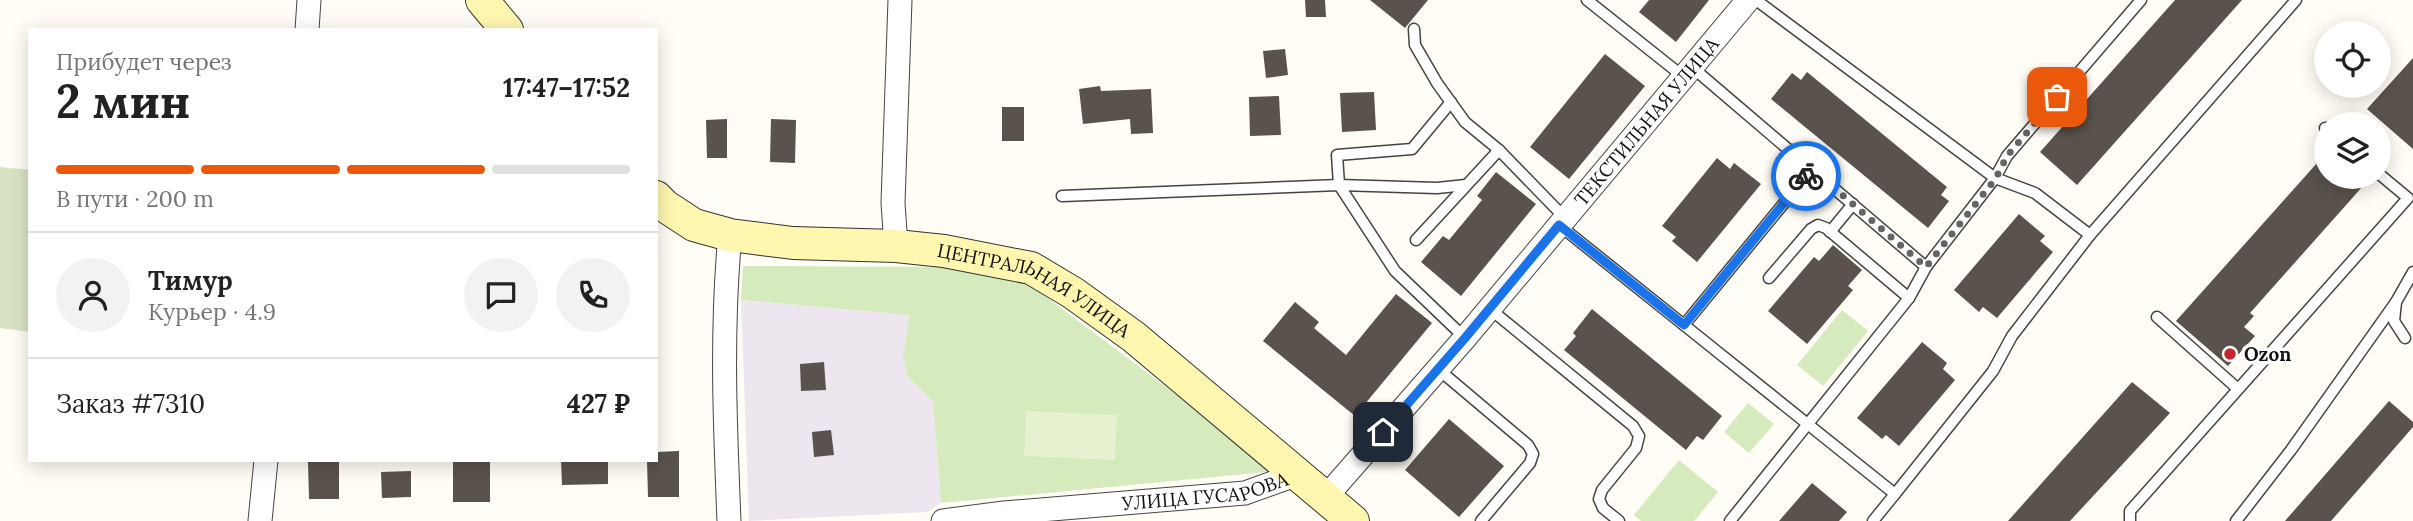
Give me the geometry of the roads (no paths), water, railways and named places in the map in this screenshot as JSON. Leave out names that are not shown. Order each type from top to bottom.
[{"type":"main road","points":[[482,0],[506,28]]},
{"type":"main road","name":"ЦЕНТРАЛЬНАЯ УЛИЦА","points":[[658,199],[694,225],[730,235],[793,243],[896,246],[944,251],[1031,268],[1073,293],[1134,337],[1353,521]]},
{"type":"street","points":[[307,28],[309,0]]},
{"type":"street","points":[[896,246],[893,203],[901,0]]},
{"type":"street","name":"ТЕКСТИЛЬНАЯ УЛИЦА","points":[[1325,498],[1490,309],[1748,0]]},
{"type":"street","points":[[729,521],[724,411],[725,286],[730,235]]},
{"type":"street","points":[[260,521],[266,462]]},
{"type":"street","name":"УЛИЦА ГУСАРОВА","points":[[943,521],[1017,512],[1245,493],[1298,474]]},
{"type":"lane","points":[[1587,0],[1689,73],[1812,169],[1926,267]]},
{"type":"lane","points":[[1756,0],[1996,178],[2035,193],[2090,235]]},
{"type":"lane","points":[[1730,521],[1909,298],[1926,267],[1996,178],[2007,156],[2141,0]]},
{"type":"lane","points":[[1873,521],[1993,371],[2012,336],[2090,235],[2296,0]]},
{"type":"lane","points":[[1415,29],[1415,45],[1437,83],[1465,122],[1499,150],[1562,221],[1684,325],[1895,494]]},
{"type":"lane","points":[[1451,102],[1412,149],[1337,155],[1339,185],[1395,271],[1465,338]]},
{"type":"lane","points":[[1416,240],[1499,150]]},
{"type":"lane","points":[[1684,325],[1812,169]]},
{"type":"lane","points":[[2130,521],[2130,510],[2410,200],[2391,184]]},
{"type":"lane","points":[[1062,196],[1339,185],[1437,188],[1466,185]]},
{"type":"lane","points":[[1830,232],[1853,204]]},
{"type":"lane","points":[[1769,278],[1811,229],[1818,225],[1909,298]]},
{"type":"lane","points":[[2236,521],[2291,450],[2396,302],[2413,272]]},
{"type":"lane","points":[[2396,302],[2394,321],[2405,338]]},
{"type":"lane","points":[[1490,309],[1633,426],[1639,436],[1636,448],[1602,490],[1599,499],[1603,508],[1619,521]]},
{"type":"lane","points":[[2157,317],[2238,389]]},
{"type":"lane","points":[[1438,369],[1528,445],[1533,454],[1530,463],[1481,521]]},
{"type":"place","name":"Ozon","points":[[2230,354]]}]
